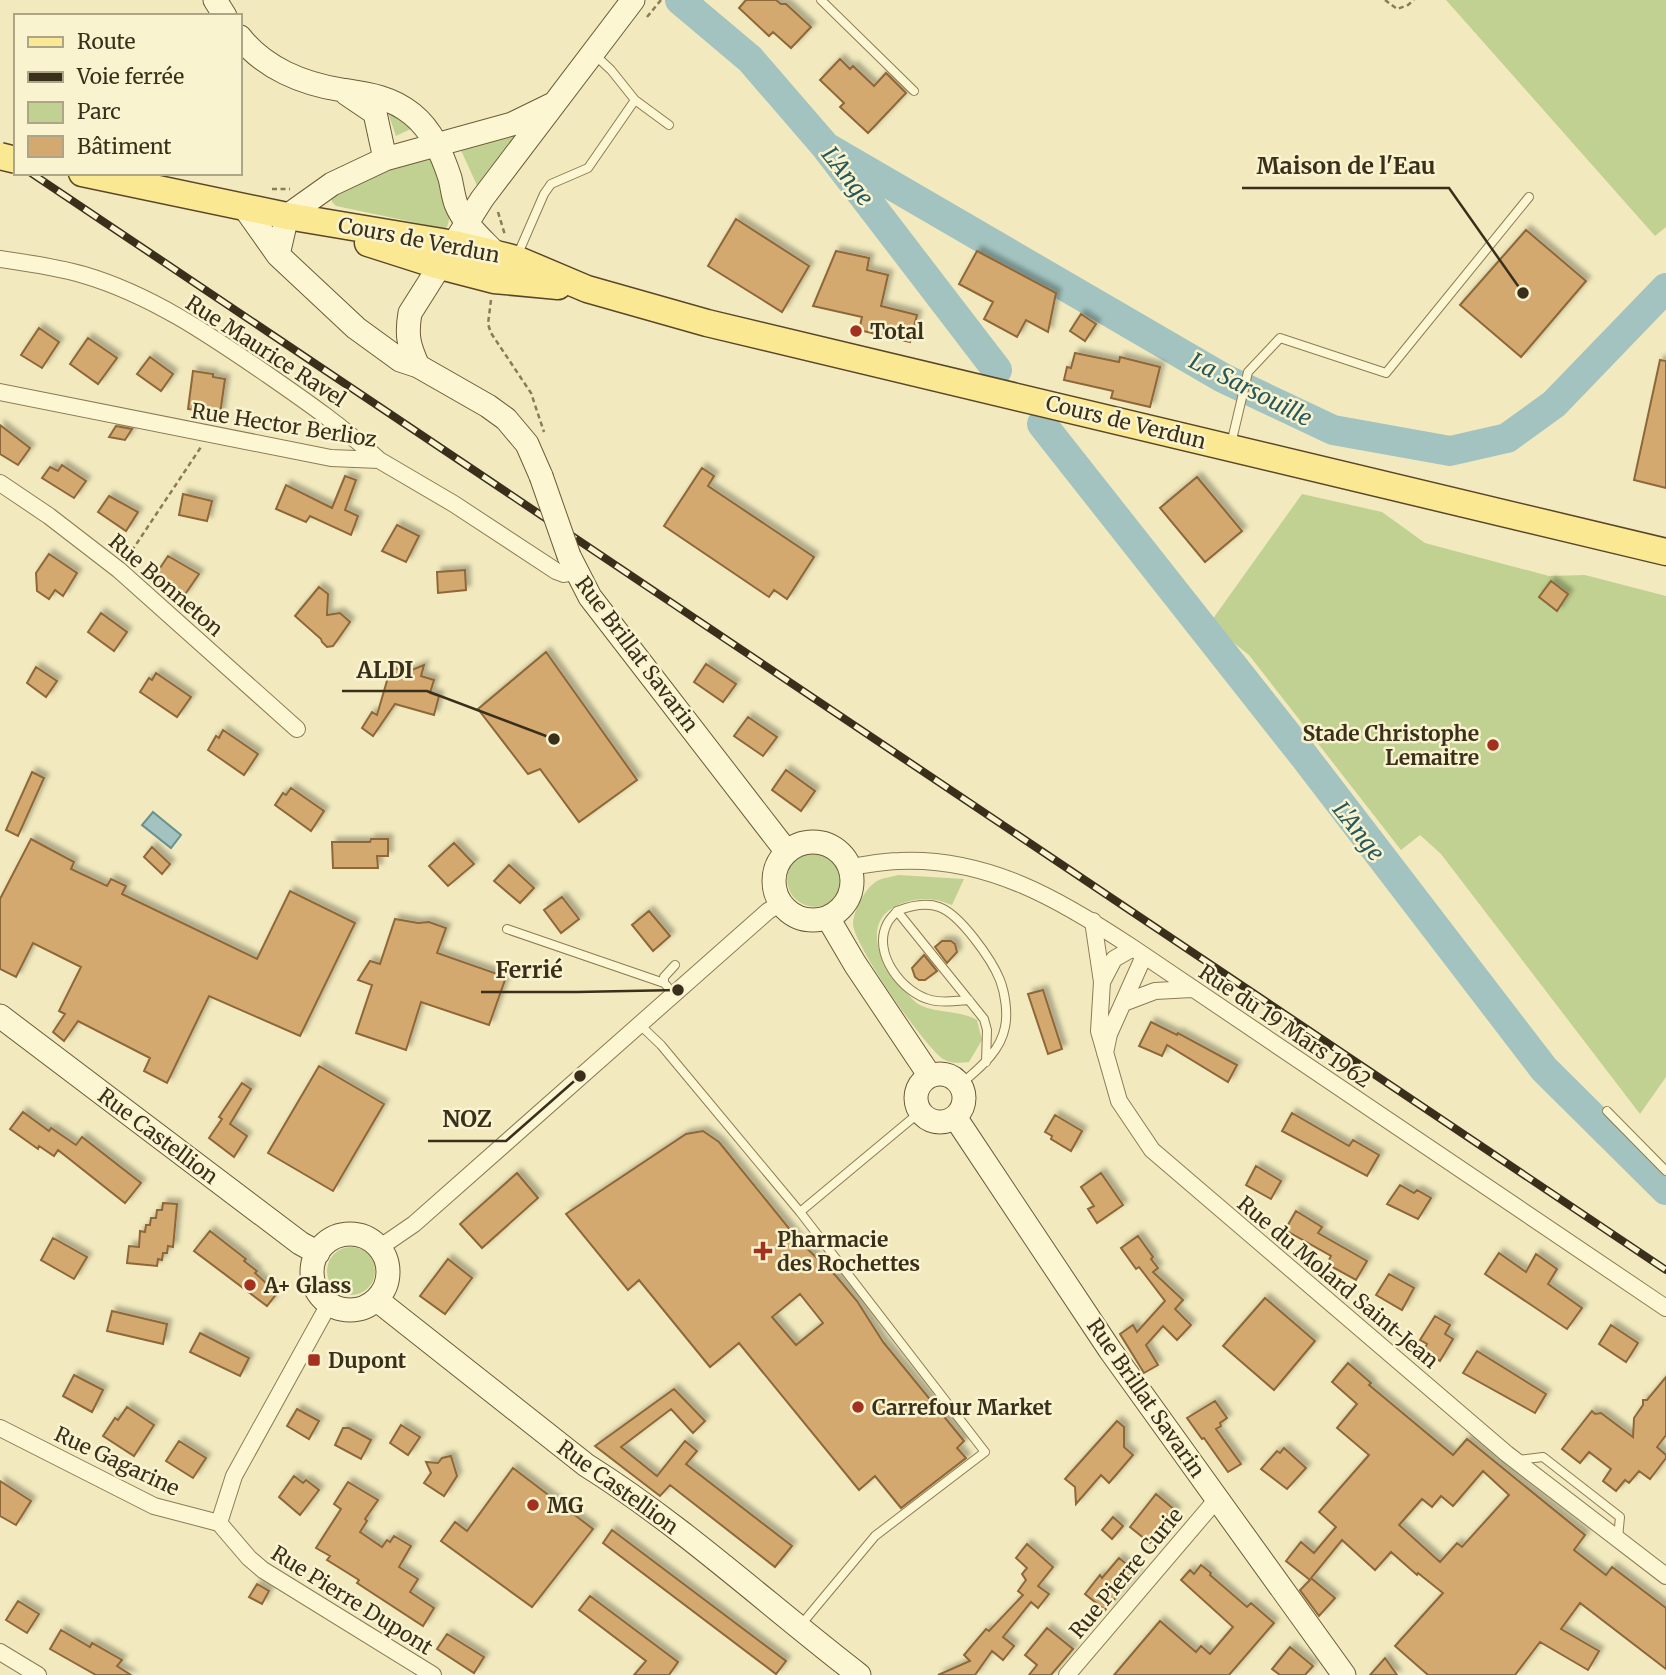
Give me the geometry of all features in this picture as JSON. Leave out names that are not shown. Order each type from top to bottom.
[{"type":"main road","points":[[418,366],[407,332],[410,313],[482,199],[554,103],[593,53],[644,4]]},
{"type":"main road","points":[[242,39],[256,56],[276,69],[339,90],[372,95],[399,105],[424,125],[436,143],[450,178],[461,234]]},
{"type":"main road","points":[[339,90],[375,113],[385,159]]},
{"type":"main road","points":[[278,255],[287,216],[332,184],[385,159],[512,124],[554,103]]},
{"type":"main road","name":"Cours de Verdun","points":[[92,175],[287,216],[440,267],[501,262]]},
{"type":"main road","name":"Rue Brillat Savarin","points":[[244,206],[278,255],[356,328],[400,360],[418,366],[506,419],[527,444],[572,564],[590,597],[787,852]]},
{"type":"main road","name":"Cours de Verdun","points":[[287,216],[461,234],[501,262],[707,323],[1666,552]]},
{"type":"main road","points":[[817,842],[837,850],[850,867],[853,880],[851,894],[845,906],[828,918],[812,921],[802,919],[792,915],[780,903],[774,886],[775,873],[779,861],[796,846],[817,842]]},
{"type":"main road","points":[[828,918],[855,964],[930,1076]]},
{"type":"main road","name":"Rue Castellion","points":[[0,1016],[300,1243],[318,1253]]},
{"type":"main road","points":[[943,1074],[956,1080],[960,1086],[964,1098],[960,1112],[955,1117],[941,1123],[925,1118],[920,1112],[916,1092],[930,1076],[943,1074]]},
{"type":"main road","name":"Rue Brillat Savarin","points":[[955,1117],[1110,1350],[1344,1675]]},
{"type":"main road","points":[[349,1234],[371,1240],[379,1248],[388,1269],[387,1281],[377,1300],[356,1310],[345,1310],[329,1304],[318,1292],[312,1271],[318,1253],[327,1242],[349,1234]]},
{"type":"main road","name":"Rue Castellion","points":[[377,1300],[586,1465],[682,1533],[859,1675]]},
{"type":"street","name":"Rue Maurice Ravel","points":[[0,259],[41,265],[85,276],[133,295],[200,329],[344,428],[379,460]]},
{"type":"street","name":"Rue Hector Berlioz","points":[[0,392],[331,458],[379,460],[454,504],[556,571],[564,574],[572,564]]},
{"type":"street","name":"Rue Bonneton","points":[[0,483],[120,570],[297,729]]},
{"type":"street","name":"Rue du 19 Mars 1962","points":[[850,867],[897,860],[957,864],[1024,884],[1093,921],[1666,1308]]},
{"type":"street","points":[[379,1248],[414,1224],[639,1024],[669,988],[780,903]]},
{"type":"street","name":"Rue du Molard Saint-Jean","points":[[1093,921],[1102,982],[1099,1031],[1105,1056],[1119,1101],[1152,1150],[1516,1461],[1666,1576]]},
{"type":"street","points":[[1102,982],[1114,959],[1139,952]]},
{"type":"street","points":[[1105,1056],[1109,1034],[1126,1002],[1139,952]]},
{"type":"street","points":[[1126,1002],[1155,991],[1192,989]]},
{"type":"street","points":[[219,1522],[234,1476],[329,1304]]},
{"type":"street","name":"Rue Gagarine","points":[[0,1428],[154,1506],[219,1522]]},
{"type":"street","name":"Rue Pierre Curie","points":[[1067,1675],[1217,1499]]},
{"type":"street","name":"Rue Pierre Dupont","points":[[219,1522],[248,1558],[263,1570],[433,1675]]},
{"type":"street","points":[[0,1652],[38,1675]]},
{"type":"lane","points":[[821,0],[914,91]]},
{"type":"lane","points":[[593,53],[635,100],[669,125]]},
{"type":"lane","points":[[501,262],[551,184],[588,168],[635,100]]},
{"type":"lane","points":[[1230,447],[1248,372],[1280,338],[1386,373],[1529,197]]},
{"type":"lane","points":[[960,1086],[998,1047],[1006,1014],[1001,982],[992,964],[960,923],[947,911],[939,906],[920,904],[897,911],[887,922],[883,935],[887,959],[893,971],[905,984],[930,1000],[969,1000]]},
{"type":"lane","points":[[897,911],[984,1019],[988,1030],[985,1062]]},
{"type":"lane","points":[[507,929],[669,988]]},
{"type":"lane","points":[[669,988],[664,977],[675,965]]},
{"type":"lane","points":[[639,1024],[672,1058],[800,1212],[985,1452],[874,1536],[799,1628]]},
{"type":"lane","points":[[1607,1111],[1666,1171]]},
{"type":"lane","points":[[800,1212],[920,1112]]},
{"type":"path","points":[[644,4],[661,0]]},
{"type":"path","points":[[1385,0],[1397,9],[1414,0]]},
{"type":"path","points":[[498,211],[506,232],[489,316],[491,333],[533,397]]},
{"type":"path","points":[[120,570],[210,435]]},
{"type":"green space","points":[[1446,0],[1666,0],[1666,227],[1655,236]]},
{"type":"green space","points":[[387,110],[415,127],[396,136]]},
{"type":"green space","points":[[526,132],[480,192],[460,148]]},
{"type":"green space","points":[[431,156],[436,161],[449,205],[449,222],[446,229],[336,206],[332,202],[337,190],[403,162]]},
{"type":"green space","name":"Stade Christophe Lemaitre","points":[[1302,494],[1382,512],[1425,543],[1549,576],[1585,575],[1666,596],[1666,1077],[1640,1114],[1441,854],[1420,835],[1401,850],[1249,655],[1225,636],[1212,620]]},
{"type":"green space","points":[[810,851],[820,851],[835,859],[841,868],[841,890],[835,899],[820,907],[810,907],[792,895],[787,884],[787,874],[799,856]]},
{"type":"green space","points":[[898,875],[964,879],[952,905],[918,899],[891,909],[877,930],[877,942],[887,968],[916,1003],[977,1020],[982,1040],[969,1062],[949,1062],[934,1050],[890,994],[856,934],[854,918],[864,894],[877,881]]},
{"type":"green space","points":[[351,1247],[360,1248],[368,1254],[374,1262],[374,1280],[368,1288],[360,1294],[351,1295],[342,1294],[334,1288],[328,1280],[327,1271],[328,1262],[334,1254],[342,1248]]},
{"type":"water","points":[[153,812],[181,835],[171,848],[142,825]]},
{"type":"building","points":[[746,0],[776,0],[786,4],[811,27],[791,48],[773,32],[769,36],[739,8]]},
{"type":"building","points":[[840,59],[850,69],[853,66],[874,86],[886,73],[906,93],[868,133],[840,107],[844,103],[820,80]]},
{"type":"building","points":[[736,219],[809,266],[782,312],[708,266]]},
{"type":"building","points":[[1526,230],[1586,281],[1521,357],[1460,305]]},
{"type":"building","points":[[836,251],[869,258],[867,270],[888,275],[881,306],[917,315],[910,342],[859,330],[862,317],[813,306]]},
{"type":"building","points":[[977,251],[1056,293],[1048,332],[1026,320],[1017,337],[984,319],[993,302],[959,284]]},
{"type":"building","points":[[1081,314],[1096,324],[1085,341],[1070,331]]},
{"type":"building","points":[[39,328],[59,342],[42,368],[21,355]]},
{"type":"building","points":[[88,338],[117,358],[98,384],[70,364]]},
{"type":"building","points":[[1075,353],[1119,362],[1120,357],[1160,367],[1150,407],[1111,398],[1113,391],[1064,380],[1067,367],[1071,368]]},
{"type":"building","points":[[150,357],[173,374],[161,391],[137,374]]},
{"type":"building","points":[[1660,360],[1666,361],[1666,488],[1634,480]]},
{"type":"building","points":[[193,371],[225,379],[220,414],[188,409]]},
{"type":"building","points":[[0,425],[30,448],[18,465],[0,454]]},
{"type":"building","points":[[116,426],[132,429],[125,440],[109,437]]},
{"type":"building","points":[[62,465],[86,481],[74,498],[42,478],[50,467],[58,471]]},
{"type":"building","points":[[702,468],[714,476],[708,486],[814,557],[787,599],[774,590],[769,597],[664,526]]},
{"type":"building","points":[[345,476],[356,480],[345,510],[358,516],[351,535],[310,516],[306,522],[276,509],[286,485],[332,508]]},
{"type":"building","points":[[1197,477],[1242,531],[1205,562],[1160,508]]},
{"type":"building","points":[[183,494],[212,501],[207,521],[179,515]]},
{"type":"building","points":[[109,496],[138,512],[126,531],[98,512]]},
{"type":"building","points":[[397,525],[419,536],[406,562],[382,551]]},
{"type":"building","points":[[49,554],[77,573],[63,596],[55,590],[49,599],[37,591],[36,573]]},
{"type":"building","points":[[168,556],[199,574],[184,596],[154,577]]},
{"type":"building","points":[[465,570],[466,590],[438,593],[437,572]]},
{"type":"building","points":[[1551,581],[1568,594],[1557,611],[1539,597]]},
{"type":"building","points":[[319,587],[328,594],[327,615],[340,613],[350,622],[333,646],[327,647],[295,616]]},
{"type":"building","points":[[101,613],[127,632],[114,651],[88,632]]},
{"type":"building","points":[[546,652],[637,780],[579,822],[540,769],[528,774],[478,709]]},
{"type":"building","points":[[706,664],[736,684],[723,702],[694,682]]},
{"type":"building","points":[[424,665],[421,676],[434,680],[430,693],[439,696],[434,715],[395,704],[373,736],[362,728],[372,712],[377,715],[391,667],[407,672]]},
{"type":"building","points":[[36,667],[57,681],[46,697],[27,683]]},
{"type":"building","points":[[156,673],[191,697],[177,717],[140,692],[149,678],[152,680]]},
{"type":"building","points":[[748,717],[777,737],[763,756],[734,736]]},
{"type":"building","points":[[223,730],[258,754],[244,775],[208,750]]},
{"type":"building","points":[[786,770],[815,791],[801,811],[772,790]]},
{"type":"building","points":[[32,772],[44,778],[18,836],[6,830]]},
{"type":"building","points":[[291,788],[324,811],[311,831],[275,805],[283,793],[286,795]]},
{"type":"building","points":[[31,839],[74,862],[71,869],[107,886],[111,879],[126,886],[122,894],[257,959],[290,891],[355,923],[300,1036],[209,996],[167,1083],[144,1071],[150,1058],[78,1021],[64,1041],[53,1032],[65,1014],[59,1011],[81,967],[33,943],[16,977],[0,969],[0,899]]},
{"type":"building","points":[[371,839],[388,839],[388,856],[377,856],[378,868],[333,868],[332,842],[370,842]]},
{"type":"building","points":[[454,843],[474,864],[448,886],[429,866]]},
{"type":"building","points":[[152,847],[170,864],[162,874],[144,857]]},
{"type":"building","points":[[509,865],[534,888],[520,903],[494,881]]},
{"type":"building","points":[[562,897],[579,919],[561,933],[544,910]]},
{"type":"building","points":[[649,911],[670,936],[653,951],[632,925]]},
{"type":"building","points":[[395,919],[429,922],[446,928],[437,953],[506,977],[489,1025],[421,1002],[406,1050],[356,1033],[372,985],[358,980],[370,961],[380,964]]},
{"type":"building","points":[[942,941],[951,941],[957,952],[947,963],[935,947]]},
{"type":"building","points":[[924,955],[937,971],[925,980],[919,980],[912,968]]},
{"type":"building","points":[[1043,990],[1062,1049],[1048,1054],[1028,994]]},
{"type":"building","points":[[1151,1022],[1177,1035],[1178,1033],[1237,1065],[1228,1082],[1167,1045],[1162,1056],[1139,1046]]},
{"type":"building","points":[[319,1066],[384,1104],[333,1191],[268,1153]]},
{"type":"building","points":[[242,1083],[251,1089],[230,1124],[247,1136],[234,1157],[209,1138],[222,1119],[219,1117]]},
{"type":"building","points":[[23,1112],[49,1131],[51,1128],[76,1145],[82,1137],[141,1183],[125,1203],[58,1150],[54,1156],[39,1146],[38,1149],[10,1129]]},
{"type":"building","points":[[1292,1113],[1349,1146],[1353,1140],[1379,1155],[1367,1176],[1282,1131]]},
{"type":"building","points":[[1055,1115],[1082,1131],[1071,1151],[1051,1139],[1052,1136],[1045,1132]]},
{"type":"building","points":[[703,1131],[719,1142],[800,1242],[836,1276],[857,1301],[883,1342],[964,1441],[957,1448],[966,1458],[901,1508],[875,1476],[859,1490],[739,1343],[710,1367],[639,1280],[628,1290],[566,1214],[686,1134]],"holes":[[[800,1294],[823,1323],[796,1345],[772,1317]]]},
{"type":"building","points":[[1256,1166],[1281,1181],[1271,1199],[1246,1185]]},
{"type":"building","points":[[517,1173],[538,1198],[482,1248],[460,1224]]},
{"type":"building","points":[[1101,1173],[1123,1205],[1097,1223],[1088,1209],[1094,1206],[1081,1187]]},
{"type":"building","points":[[1400,1185],[1431,1198],[1418,1219],[1387,1204]]},
{"type":"building","points":[[163,1203],[177,1204],[173,1247],[168,1246],[162,1260],[158,1259],[157,1266],[127,1263],[129,1246],[139,1247],[140,1231],[145,1232],[151,1218],[156,1218],[157,1210],[162,1210]]},
{"type":"building","points":[[1296,1211],[1322,1227],[1318,1233],[1367,1261],[1356,1280],[1327,1264],[1331,1256],[1285,1230]]},
{"type":"building","points":[[210,1231],[246,1259],[244,1261],[277,1293],[267,1306],[194,1251]]},
{"type":"building","points":[[1138,1236],[1158,1268],[1153,1272],[1183,1300],[1175,1309],[1191,1325],[1177,1340],[1163,1326],[1146,1345],[1158,1365],[1144,1373],[1120,1334],[1133,1325],[1137,1332],[1165,1301],[1121,1248]]},
{"type":"building","points":[[53,1238],[87,1257],[74,1279],[41,1260]]},
{"type":"building","points":[[1499,1253],[1526,1272],[1536,1254],[1557,1269],[1548,1284],[1582,1308],[1567,1329],[1485,1274]]},
{"type":"building","points":[[448,1259],[472,1278],[445,1314],[420,1296]]},
{"type":"building","points":[[1389,1274],[1414,1288],[1402,1310],[1376,1295]]},
{"type":"building","points":[[1265,1298],[1315,1341],[1274,1390],[1223,1346]]},
{"type":"building","points":[[112,1311],[167,1324],[163,1344],[107,1331]]},
{"type":"building","points":[[1435,1316],[1450,1325],[1445,1334],[1453,1339],[1440,1361],[1423,1352],[1427,1344],[1420,1340]]},
{"type":"building","points":[[1611,1325],[1638,1343],[1626,1362],[1599,1344]]},
{"type":"building","points":[[200,1333],[249,1358],[240,1376],[190,1352]]},
{"type":"building","points":[[1477,1351],[1546,1394],[1535,1413],[1463,1373]]},
{"type":"building","points":[[1348,1363],[1371,1383],[1369,1385],[1453,1455],[1467,1439],[1585,1535],[1574,1550],[1606,1575],[1612,1567],[1666,1608],[1666,1669],[1580,1603],[1561,1629],[1599,1651],[1588,1670],[1540,1642],[1515,1675],[1428,1675],[1395,1646],[1443,1593],[1391,1552],[1375,1570],[1342,1540],[1311,1578],[1335,1598],[1319,1616],[1300,1590],[1310,1580],[1286,1561],[1301,1542],[1314,1553],[1336,1527],[1319,1512],[1369,1455],[1337,1428],[1357,1404],[1332,1382]],"holes":[[[1483,1471],[1509,1495],[1462,1547],[1457,1543],[1440,1562],[1399,1525],[1422,1499],[1432,1507],[1441,1496],[1453,1506]]]},
{"type":"building","points":[[74,1375],[103,1390],[92,1412],[63,1396]]},
{"type":"building","points":[[1666,1377],[1666,1435],[1657,1447],[1666,1458],[1650,1479],[1639,1471],[1629,1483],[1625,1480],[1616,1491],[1603,1481],[1611,1469],[1589,1452],[1580,1463],[1562,1449],[1592,1411],[1595,1414],[1601,1413],[1633,1437],[1634,1418],[1643,1405],[1643,1400],[1647,1400]]},
{"type":"building","points":[[674,1389],[705,1421],[693,1433],[671,1409],[621,1447],[657,1476],[685,1441],[697,1451],[686,1464],[792,1546],[775,1567],[670,1485],[660,1496],[595,1446]]},
{"type":"building","points":[[1215,1401],[1227,1418],[1216,1429],[1241,1464],[1228,1472],[1187,1418]]},
{"type":"building","points":[[127,1407],[154,1425],[134,1456],[103,1436],[115,1418],[118,1420]]},
{"type":"building","points":[[297,1409],[319,1421],[309,1439],[287,1426]]},
{"type":"building","points":[[1117,1421],[1124,1427],[1124,1447],[1133,1455],[1109,1483],[1101,1475],[1076,1504],[1075,1487],[1065,1479]]},
{"type":"building","points":[[401,1425],[420,1437],[408,1455],[390,1443]]},
{"type":"building","points":[[343,1428],[349,1428],[371,1440],[361,1459],[335,1445]]},
{"type":"building","points":[[179,1441],[206,1458],[193,1478],[166,1461]]},
{"type":"building","points":[[1284,1448],[1306,1468],[1287,1489],[1261,1469],[1277,1451],[1280,1453]]},
{"type":"building","points":[[451,1456],[457,1476],[444,1496],[424,1483],[431,1473],[426,1462],[438,1463],[442,1458]]},
{"type":"building","points":[[513,1468],[593,1529],[532,1607],[441,1541],[455,1522],[467,1531]]},
{"type":"building","points":[[294,1476],[303,1483],[306,1480],[319,1490],[300,1515],[279,1497]]},
{"type":"building","points":[[0,1481],[31,1501],[16,1525],[0,1516]]},
{"type":"building","points":[[348,1482],[378,1500],[360,1532],[382,1547],[394,1536],[411,1546],[399,1567],[418,1579],[410,1592],[434,1608],[423,1626],[357,1583],[359,1580],[327,1560],[330,1556],[316,1548],[341,1509],[334,1504]]},
{"type":"building","points":[[1156,1494],[1176,1511],[1150,1543],[1130,1527]]},
{"type":"building","points":[[1113,1517],[1123,1526],[1112,1539],[1102,1530]]},
{"type":"building","points":[[612,1530],[786,1661],[776,1674],[603,1543]]},
{"type":"building","points":[[1027,1544],[1053,1567],[1038,1586],[1049,1594],[1038,1608],[1031,1602],[1003,1637],[1014,1646],[1003,1660],[992,1651],[975,1675],[938,1675],[970,1661],[964,1655],[986,1629],[989,1631],[1023,1595],[1018,1591],[1026,1580],[1022,1574],[1027,1568],[1016,1558]]},
{"type":"building","points":[[1119,1558],[1137,1573],[1105,1610],[1085,1594],[1100,1575],[1102,1578]]},
{"type":"building","points":[[1201,1565],[1247,1607],[1251,1603],[1274,1623],[1229,1675],[1114,1675],[1160,1621],[1196,1652],[1201,1646],[1210,1654],[1233,1627],[1181,1580],[1190,1570],[1194,1574]]},
{"type":"building","points":[[257,1584],[269,1591],[262,1604],[249,1597]]},
{"type":"building","points":[[590,1596],[678,1662],[669,1675],[634,1675],[646,1661],[579,1610]]},
{"type":"building","points":[[18,1601],[39,1614],[27,1633],[6,1620]]},
{"type":"building","points":[[1047,1628],[1073,1649],[1051,1675],[1029,1675],[1037,1665],[1025,1655]]},
{"type":"building","points":[[61,1630],[90,1647],[92,1643],[122,1660],[117,1666],[131,1675],[96,1675],[50,1649]]},
{"type":"building","points":[[447,1634],[484,1657],[474,1673],[437,1649]]},
{"type":"building","points":[[1290,1647],[1313,1666],[1305,1675],[1280,1675],[1272,1669]]},
{"type":"building","points":[[1385,1658],[1397,1675],[1370,1675]]},
{"type":"waterway","name":"L'Ange","points":[[680,0],[750,59],[826,147],[997,370]]},
{"type":"waterway","name":"La Sarsouille","points":[[826,147],[1223,378],[1333,430],[1450,451],[1507,438],[1554,404],[1666,288]]},
{"type":"waterway","name":"L'Ange","points":[[1042,424],[1304,756],[1544,1069],[1666,1190]]},
{"type":"railway","points":[[0,152],[14,162]]},
{"type":"railway","points":[[34,175],[1666,1270]]},
{"type":"place","name":"Maison de l'Eau","points":[[1523,293]]},
{"type":"place","name":"Total","points":[[856,331]]},
{"type":"place","name":"ALDI","points":[[554,739]]},
{"type":"place","name":"Stade Christophe Lemaitre","points":[[1493,745]]},
{"type":"place","name":"Ferrié","points":[[678,990]]},
{"type":"place","name":"NOZ","points":[[580,1076]]},
{"type":"place","name":"Pharmacie des Rochettes","points":[[763,1251]]},
{"type":"place","name":"A+ Glass","points":[[250,1285]]},
{"type":"place","name":"Dupont","points":[[314,1360]]},
{"type":"place","name":"Carrefour Market","points":[[858,1407]]},
{"type":"place","name":"MG","points":[[533,1505]]}]
